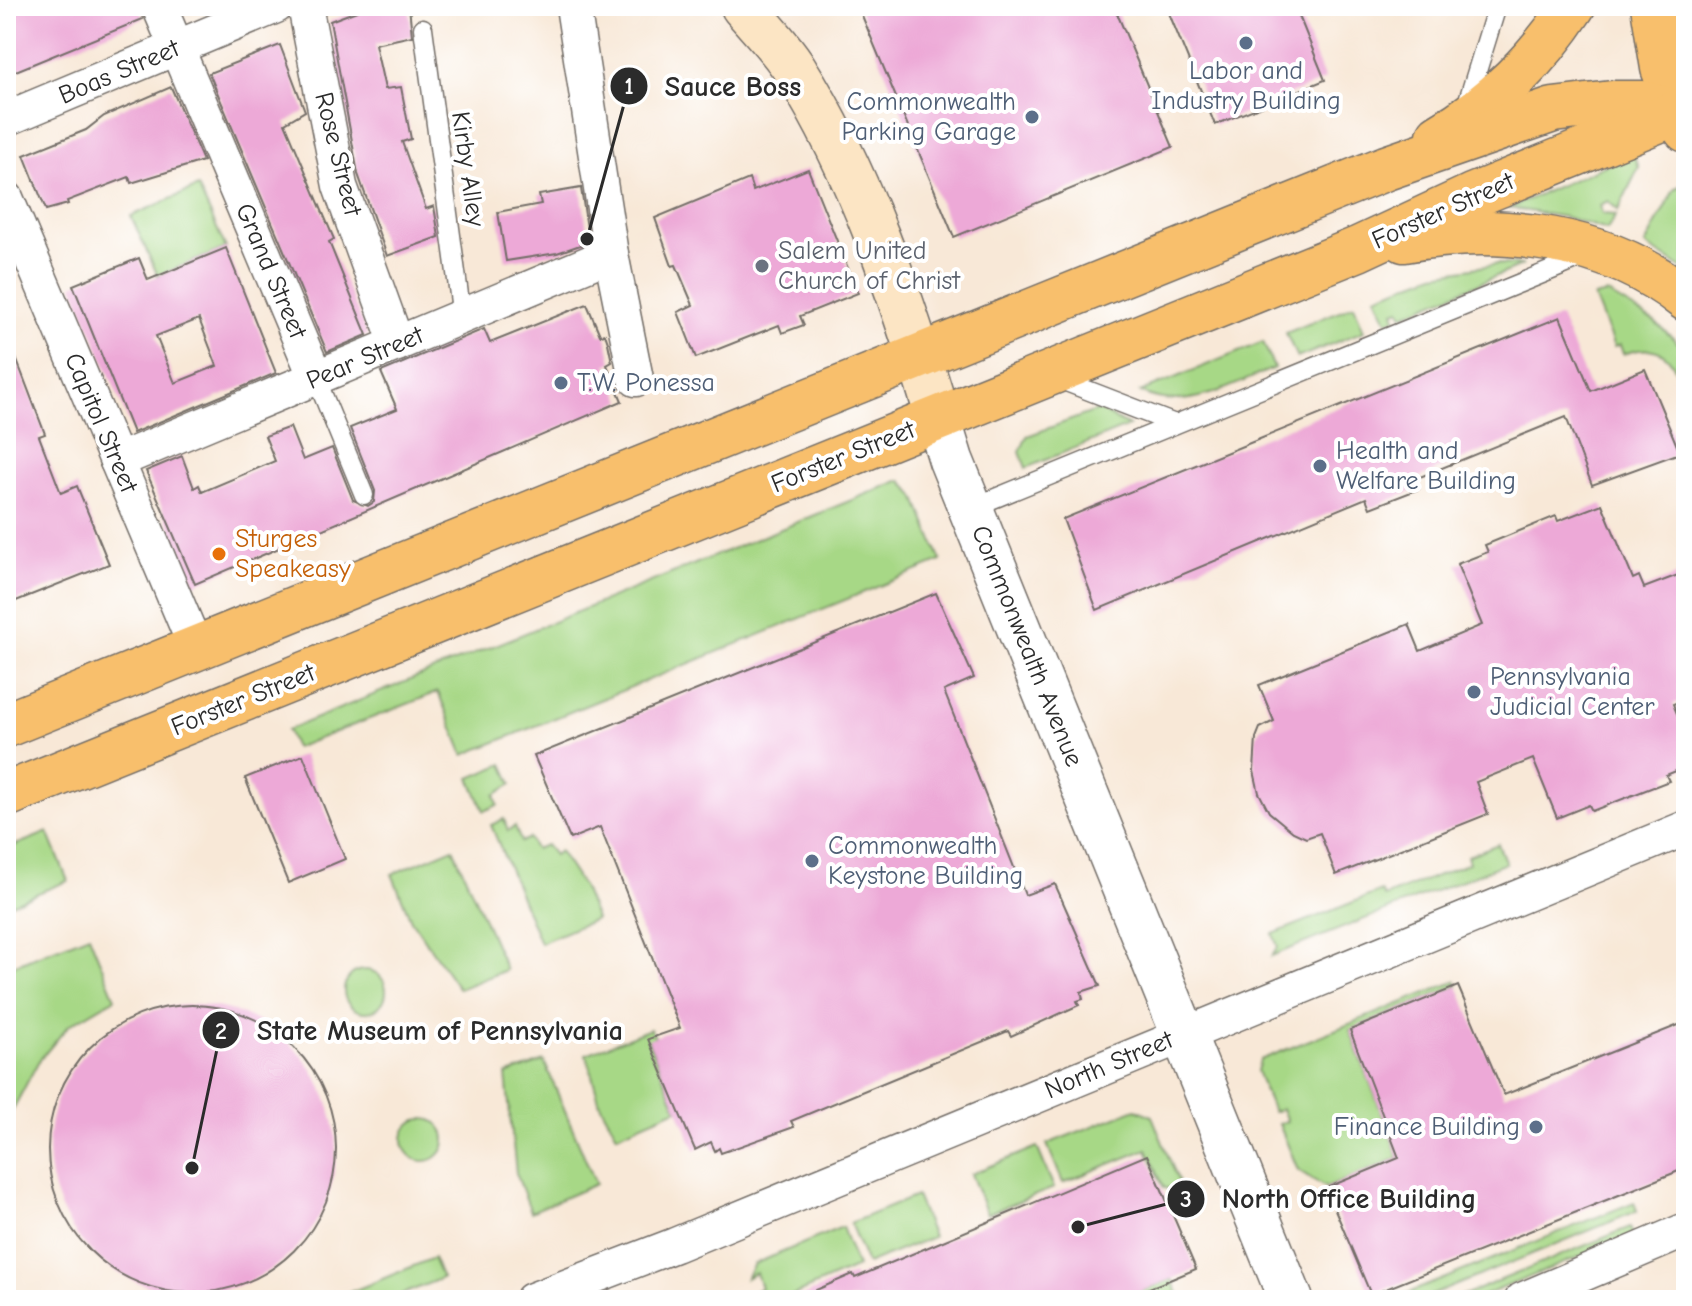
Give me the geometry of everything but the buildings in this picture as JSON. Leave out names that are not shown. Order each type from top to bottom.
[{"type":"main road","name":"Commonwealth Avenue","points":[[743,6],[793,66],[843,159],[906,310],[938,418]]},
{"type":"main road","points":[[1386,168],[1461,124],[1531,60],[1573,6]]},
{"type":"main road","points":[[1653,6],[1663,68],[1684,116]]},
{"type":"main road","name":"Forster Street","points":[[6,725],[1386,168],[1553,110],[1612,103],[1643,103],[1684,116]]},
{"type":"main road","name":"Forster Street","points":[[6,795],[1358,249],[1472,196],[1684,116]]},
{"type":"main road","points":[[1358,249],[1434,235],[1475,234],[1555,240],[1600,250],[1640,268],[1686,299]]},
{"type":"street","name":"Grand Street","points":[[159,6],[316,378]]},
{"type":"street","name":"Boas Street","points":[[6,119],[276,6]]},
{"type":"street","name":"Rose Street","points":[[305,6],[340,186],[397,344]]},
{"type":"street","points":[[573,6],[611,254],[636,379]]},
{"type":"street","name":"Capitol Street","points":[[6,198],[196,648]]},
{"type":"street","name":"Pear Street","points":[[117,461],[611,254]]},
{"type":"street","name":"Commonwealth Avenue","points":[[938,418],[971,508],[1291,1300]]},
{"type":"street","name":"North Street","points":[[532,1300],[660,1251],[1686,828]]},
{"type":"street","points":[[1522,1300],[1686,1230]]},
{"type":"lane","points":[[1461,124],[1497,6]]},
{"type":"lane","name":"Kirby Alley","points":[[423,28],[462,317]]},
{"type":"lane","points":[[971,508],[1600,250]]},
{"type":"lane","points":[[1046,375],[1175,424]]},
{"type":"lane","name":"Grand Street","points":[[316,378],[364,495]]},
{"type":"green space","points":[[1633,153],[1639,167],[1618,210],[1608,201],[1600,205],[1602,214],[1616,215],[1607,230],[1565,217],[1509,208]]},
{"type":"green space","points":[[1686,184],[1686,271],[1645,245],[1675,188]]},
{"type":"green space","points":[[198,187],[226,248],[158,276],[131,216]]},
{"type":"green space","points":[[1498,264],[1523,265],[1403,315],[1400,309],[1394,311],[1396,318],[1387,321],[1376,296],[1435,274]]},
{"type":"green space","points":[[1608,294],[1655,322],[1686,350],[1686,394],[1671,362],[1658,351],[1637,350],[1623,354],[1620,345],[1614,347],[1594,297]]},
{"type":"green space","points":[[1354,305],[1364,331],[1297,358],[1286,333]]},
{"type":"green space","points":[[1263,342],[1274,368],[1224,389],[1191,399],[1174,400],[1140,392]]},
{"type":"green space","points":[[1098,410],[1129,426],[1026,468],[1020,452],[1027,436]]},
{"type":"green space","points":[[901,480],[915,496],[941,561],[464,755],[438,692],[295,748],[287,730]]},
{"type":"green space","points":[[503,764],[512,784],[495,795],[498,805],[484,811],[470,778]]},
{"type":"green space","points":[[504,819],[508,831],[515,826],[521,842],[529,838],[535,849],[546,845],[554,855],[559,851],[582,886],[596,919],[540,943],[491,825]]},
{"type":"green space","points":[[48,832],[68,881],[6,906],[6,849]]},
{"type":"green space","points":[[1498,844],[1506,863],[1272,956],[1278,947],[1273,934],[1381,891],[1384,897],[1469,863],[1467,856]]},
{"type":"green space","points":[[453,848],[506,970],[459,989],[411,920],[392,874]]},
{"type":"green space","points":[[89,935],[115,998],[68,1026],[38,1062],[11,1113],[10,1148],[6,1148],[6,968]]},
{"type":"green space","points":[[365,970],[380,976],[386,991],[380,1006],[365,1012],[350,1006],[344,991],[350,976]]},
{"type":"green space","points":[[1456,981],[1458,986],[1350,1030],[1399,1158],[1326,1188],[1298,1170],[1279,1124],[1287,1121],[1282,1109],[1273,1112],[1257,1071],[1260,1060]]},
{"type":"green space","points":[[650,1029],[655,1037],[648,1041],[677,1109],[617,1135],[600,1104],[586,1054]]},
{"type":"green space","points":[[544,1061],[596,1184],[531,1212],[516,1173],[506,1075]]},
{"type":"green space","points":[[1136,1109],[1152,1116],[1182,1190],[1164,1188],[1147,1149],[1063,1183],[1047,1144]]},
{"type":"green space","points":[[424,1119],[439,1125],[445,1140],[439,1155],[424,1161],[409,1155],[403,1140],[409,1125]]},
{"type":"green space","points":[[1037,1147],[1054,1188],[987,1214],[971,1174]]},
{"type":"green space","points":[[916,1196],[933,1237],[867,1264],[850,1223]]},
{"type":"green space","points":[[1634,1202],[1637,1211],[1420,1300],[1391,1300]]},
{"type":"green space","points":[[842,1227],[857,1267],[782,1300],[738,1300],[761,1288],[756,1273],[746,1278],[754,1264]]},
{"type":"green space","points":[[1630,1227],[1633,1235],[1473,1300],[1452,1300]]},
{"type":"green space","points":[[433,1258],[442,1278],[389,1300],[331,1300]]},
{"type":"green space","points":[[1172,1279],[1179,1296],[1177,1300],[1119,1300]]},
{"type":"place","name":"Labor and Industry Building","points":[[1246,43]]},
{"type":"place","name":"Commonwealth Parking Garage","points":[[1032,117]]},
{"type":"place","name":"Sauce Boss","points":[[587,239]]},
{"type":"place","name":"Salem United Church of Christ","points":[[762,266]]},
{"type":"place","name":"T.W. Ponessa","points":[[561,383]]},
{"type":"place","name":"Health and Welfare Building","points":[[1320,466]]},
{"type":"place","name":"Sturges Speakeasy","points":[[219,554]]},
{"type":"place","name":"Pennsylvania Judicial Center","points":[[1474,692]]},
{"type":"place","name":"Commonwealth Keystone Building","points":[[812,861]]},
{"type":"place","name":"Finance Building","points":[[1536,1127]]},
{"type":"place","name":"State Museum of Pennsylvania","points":[[192,1168]]},
{"type":"place","name":"North Office Building","points":[[1078,1227]]}]
